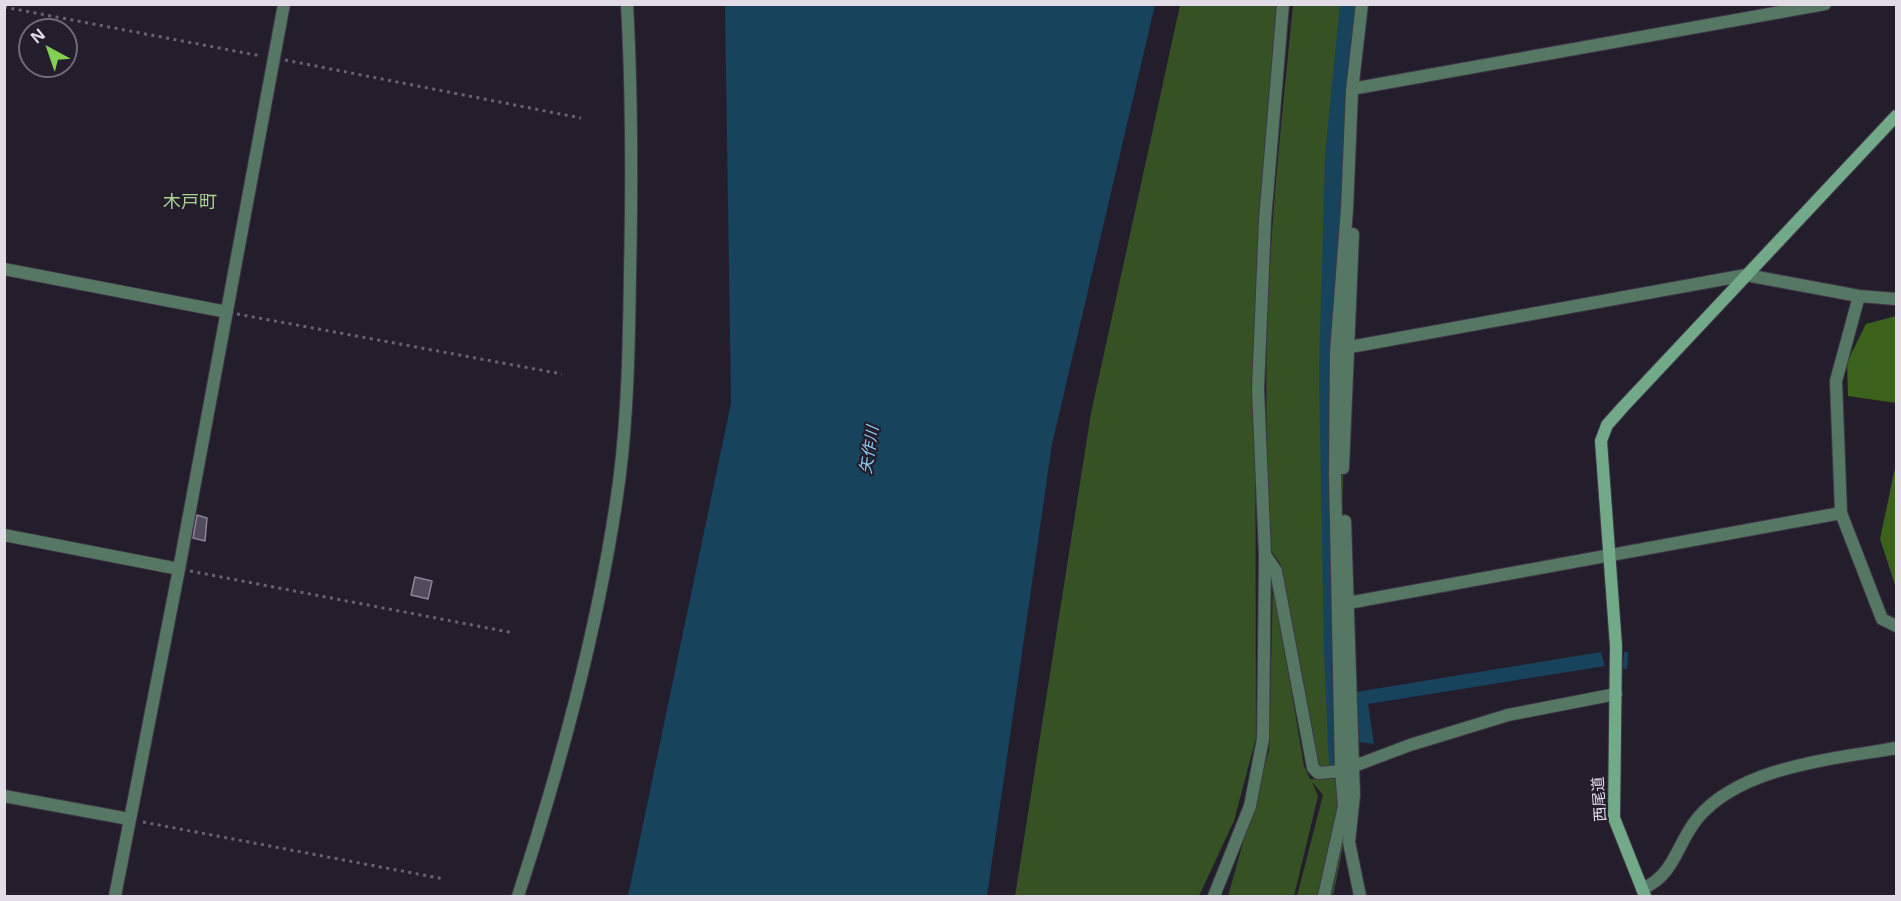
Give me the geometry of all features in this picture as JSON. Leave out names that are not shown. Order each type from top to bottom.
[{"type":"street","points":[[115,897],[179,569],[284,4]]},
{"type":"street","points":[[518,897],[542,824],[589,646],[619,481],[628,365],[630,262],[631,69],[627,4]]},
{"type":"street","points":[[1214,897],[1250,806],[1263,739],[1265,555],[1258,389],[1265,220],[1283,4]]},
{"type":"street","points":[[1324,897],[1344,806],[1341,771],[1335,474],[1336,353],[1352,91],[1362,4]]},
{"type":"street","points":[[1360,897],[1349,842],[1352,822],[1353,766],[1343,470],[1350,347],[1357,88],[1366,4]]},
{"type":"street","points":[[1357,88],[1825,4]]},
{"type":"street","name":"西尾道","points":[[1644,893],[1614,818],[1616,646],[1601,441],[1607,425],[1896,116]]},
{"type":"street","points":[[4,270],[227,312]]},
{"type":"street","points":[[1350,347],[1746,275],[1860,296],[1896,299]]},
{"type":"street","points":[[1860,296],[1836,381],[1841,513],[1882,619],[1896,626]]},
{"type":"street","points":[[1348,603],[1841,513]]},
{"type":"street","points":[[4,535],[179,569]]},
{"type":"street","points":[[1265,555],[1276,571],[1313,768],[1318,773],[1341,771],[1508,715],[1616,694]]},
{"type":"street","points":[[1644,893],[1663,878],[1696,820],[1719,796],[1772,774],[1808,763],[1896,748]]},
{"type":"street","points":[[4,796],[129,819]]},
{"type":"path","points":[[4,7],[581,118]]},
{"type":"path","points":[[227,312],[562,374]]},
{"type":"path","points":[[179,569],[514,633]]},
{"type":"path","points":[[129,819],[444,879]]},
{"type":"green space","points":[[1180,5],[1278,5],[1255,315],[1256,738],[1234,821],[1199,896],[1015,896],[1091,413]]},
{"type":"green space","points":[[1293,5],[1364,5],[1354,88],[1346,347],[1342,536],[1349,762],[1343,767],[1321,767],[1315,761],[1280,563],[1269,548],[1266,414],[1267,313],[1276,176]]},
{"type":"green space","points":[[1896,316],[1896,403],[1848,396],[1847,362],[1866,324]]},
{"type":"green space","points":[[1896,463],[1896,588],[1880,539]]},
{"type":"green space","points":[[1273,580],[1304,766],[1310,779],[1348,779],[1351,807],[1333,896],[1297,896],[1323,795],[1312,782],[1318,796],[1294,896],[1228,896],[1269,750]]},
{"type":"water","name":"矢作川","points":[[725,5],[1155,5],[1052,444],[987,896],[628,896],[731,403]]},
{"type":"water","points":[[1340,5],[1354,5],[1336,288],[1339,765],[1329,765],[1324,654],[1319,373],[1325,155]]},
{"type":"water","points":[[1601,652],[1605,666],[1368,704],[1374,744],[1359,742],[1356,692]]},
{"type":"building","points":[[197,515],[207,518],[205,541],[193,538]]},
{"type":"building","points":[[415,577],[432,581],[428,599],[411,595]]},
{"type":"waterway","points":[[1625,667],[1626,654]]},
{"type":"district","name":"木戸町","points":[[190,203]]}]
